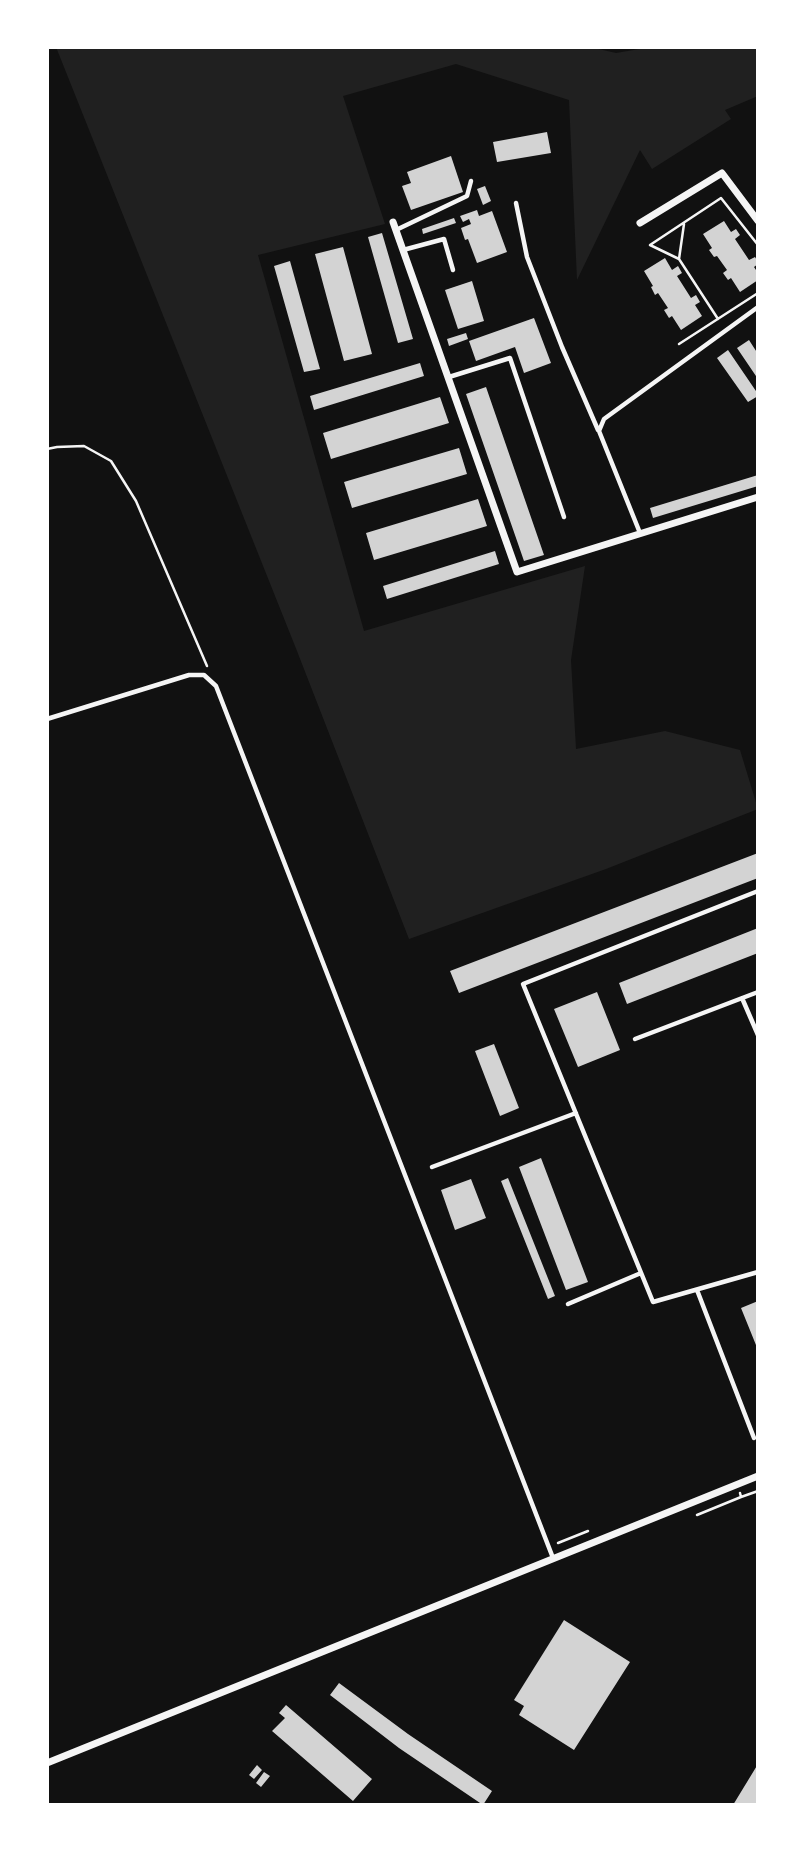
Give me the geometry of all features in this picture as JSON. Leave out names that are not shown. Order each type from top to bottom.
[{"type":"street","points":[[640,223],[722,173],[757,217]]},
{"type":"street","points":[[395,226],[517,572],[758,497]]},
{"type":"street","points":[[47,1763],[758,1476]]},
{"type":"lane","points":[[395,226],[467,196],[471,181]]},
{"type":"lane","points":[[516,202],[527,257],[640,534]]},
{"type":"lane","points":[[403,250],[443,239],[453,270]]},
{"type":"lane","points":[[599,431],[604,419],[758,307]]},
{"type":"lane","points":[[448,377],[510,358],[564,517]]},
{"type":"lane","points":[[47,719],[188,675],[204,675],[216,686],[553,1559]]},
{"type":"lane","points":[[758,891],[523,984],[653,1302],[758,1272]]},
{"type":"lane","points":[[635,1039],[758,992]]},
{"type":"lane","points":[[742,998],[758,1035]]},
{"type":"lane","points":[[432,1167],[576,1113]]},
{"type":"lane","points":[[568,1304],[641,1273]]},
{"type":"lane","points":[[697,1290],[754,1438]]},
{"type":"path","points":[[718,319],[679,258],[650,245],[721,198],[758,245]]},
{"type":"path","points":[[679,258],[684,224]]},
{"type":"path","points":[[679,344],[758,293]]},
{"type":"path","points":[[47,449],[84,446],[111,461],[136,501],[216,686]]},
{"type":"path","points":[[697,1515],[741,1497]]},
{"type":"shaded area","points":[[56,47],[590,47],[616,53],[651,47],[758,47],[758,96],[725,110],[731,119],[652,169],[640,150],[577,280],[569,100],[456,64],[343,96],[385,224],[258,255],[364,631],[585,566],[571,660],[576,749],[665,731],[740,750],[758,809],[606,869],[409,939]]},
{"type":"building","points":[[547,132],[551,153],[497,162],[493,142]]},
{"type":"building","points":[[451,156],[463,192],[411,210],[402,186],[411,183],[407,172]]},
{"type":"building","points":[[485,186],[491,201],[483,205],[477,189]]},
{"type":"building","points":[[477,210],[479,216],[492,211],[507,252],[477,263],[461,228],[471,224],[469,219],[463,222],[460,216]]},
{"type":"building","points":[[454,218],[456,223],[423,234],[422,229]]},
{"type":"building","points":[[724,221],[731,232],[736,229],[740,235],[735,239],[749,260],[755,257],[758,262],[754,267],[758,280],[740,292],[731,278],[728,280],[723,273],[727,270],[709,250],[712,248],[703,234]]},
{"type":"building","points":[[382,233],[413,339],[398,343],[368,237]]},
{"type":"building","points":[[343,247],[372,354],[344,361],[315,254]]},
{"type":"building","points":[[665,258],[672,270],[678,266],[682,273],[677,276],[691,298],[696,295],[700,302],[695,305],[702,316],[681,330],[672,316],[669,318],[664,310],[668,308],[658,293],[655,295],[644,271]]},
{"type":"building","points":[[290,261],[320,369],[304,372],[274,266]]},
{"type":"building","points":[[472,281],[484,321],[458,329],[445,290]]},
{"type":"building","points":[[534,318],[551,363],[524,373],[515,347],[476,361],[469,341]]},
{"type":"building","points":[[466,333],[468,339],[449,346],[447,339]]},
{"type":"building","points":[[749,340],[758,354],[758,379],[737,348]]},
{"type":"building","points":[[728,350],[758,394],[748,402],[717,358]]},
{"type":"building","points":[[420,363],[424,376],[314,410],[310,396]]},
{"type":"building","points":[[486,387],[544,555],[524,561],[466,394]]},
{"type":"building","points":[[440,397],[449,423],[331,459],[323,433]]},
{"type":"building","points":[[459,448],[467,474],[352,508],[344,482]]},
{"type":"building","points":[[758,475],[758,486],[653,518],[650,508]]},
{"type":"building","points":[[478,499],[487,526],[374,560],[366,533]]},
{"type":"building","points":[[495,551],[499,564],[387,599],[383,586]]},
{"type":"building","points":[[758,853],[758,878],[459,993],[450,971]]},
{"type":"building","points":[[758,928],[758,953],[627,1004],[619,983]]},
{"type":"building","points":[[597,992],[620,1050],[578,1067],[554,1009]]},
{"type":"building","points":[[494,1044],[519,1108],[500,1116],[475,1051]]},
{"type":"building","points":[[541,1158],[588,1282],[566,1290],[519,1167]]},
{"type":"building","points":[[508,1178],[555,1296],[548,1299],[501,1181]]},
{"type":"building","points":[[471,1179],[486,1218],[455,1230],[441,1190]]},
{"type":"building","points":[[758,1301],[758,1350],[741,1308]]},
{"type":"building","points":[[564,1620],[630,1662],[574,1750],[519,1715],[524,1706],[514,1700]]},
{"type":"building","points":[[339,1683],[492,1791],[483,1805],[399,1748],[330,1695]]},
{"type":"building","points":[[286,1705],[372,1779],[353,1801],[272,1731],[285,1718],[279,1713]]},
{"type":"building","points":[[758,1764],[758,1805],[733,1805]]},
{"type":"building","points":[[257,1765],[262,1770],[254,1779],[249,1775]]},
{"type":"building","points":[[264,1772],[270,1776],[261,1787],[256,1783]]}]
